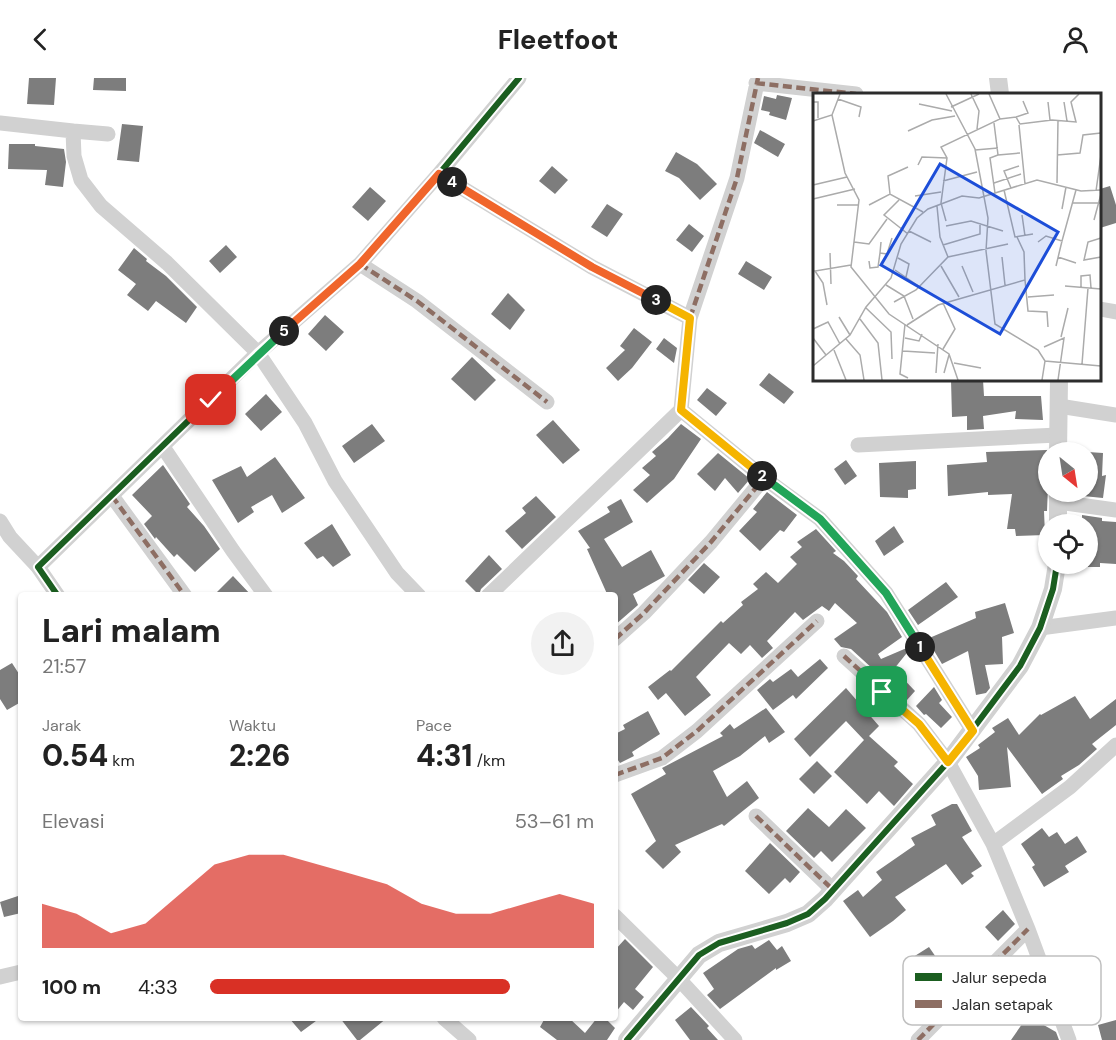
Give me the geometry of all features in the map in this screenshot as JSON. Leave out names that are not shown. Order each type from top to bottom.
[{"type":"street","points":[[38,567],[258,353],[360,264],[519,78]]},
{"type":"street","points":[[998,78],[1000,93]]},
{"type":"street","points":[[492,592],[681,410],[690,318],[737,178],[757,81],[848,93]]},
{"type":"street","points":[[0,123],[108,134]]},
{"type":"street","points":[[73,131],[74,156],[81,180],[101,206],[167,264],[258,353],[305,423],[335,481],[397,573],[415,592]]},
{"type":"street","points":[[439,174],[592,267],[690,318]]},
{"type":"street","points":[[360,264],[417,301],[547,402]]},
{"type":"street","points":[[1101,309],[1116,312]]},
{"type":"street","points":[[1058,442],[1059,381]]},
{"type":"street","points":[[1059,406],[1116,415]]},
{"type":"street","points":[[681,410],[764,478],[820,519],[886,593],[973,731]]},
{"type":"street","points":[[858,446],[1038,444]]},
{"type":"street","points":[[163,447],[233,552],[263,592]]},
{"type":"street","points":[[618,636],[644,613],[711,542],[764,478]]},
{"type":"street","points":[[112,496],[182,592]]},
{"type":"street","points":[[1080,502],[1116,510]]},
{"type":"street","points":[[0,521],[10,537],[38,567],[55,592]]},
{"type":"street","points":[[627,1040],[699,955],[719,943],[808,914],[833,890],[948,762],[1020,666],[1040,628],[1053,589],[1055,574]]},
{"type":"street","points":[[1040,628],[1116,618]]},
{"type":"street","points":[[618,774],[662,758],[697,731],[817,621]]},
{"type":"street","points":[[844,656],[919,724],[948,762],[993,844],[1038,956]]},
{"type":"street","points":[[993,844],[1070,787],[1116,746]]},
{"type":"street","points":[[756,816],[833,890]]},
{"type":"street","points":[[618,919],[678,978],[735,1040]]},
{"type":"street","points":[[1001,956],[1028,929]]},
{"type":"street","points":[[0,976],[18,973]]},
{"type":"street","points":[[447,1021],[469,1040]]},
{"type":"street","points":[[918,1040],[933,1025]]},
{"type":"street","points":[[1064,1025],[1070,1040]]},
{"type":"building","points":[[29,78],[56,78],[54,105],[27,104]]},
{"type":"building","points":[[94,78],[126,78],[126,91],[93,90]]},
{"type":"building","points":[[777,95],[792,98],[786,120],[761,110],[764,96],[776,99]]},
{"type":"building","points":[[122,124],[143,126],[139,162],[117,160]]},
{"type":"building","points":[[760,130],[785,144],[778,157],[754,143]]},
{"type":"building","points":[[9,144],[35,144],[35,146],[64,149],[66,162],[63,187],[45,185],[47,170],[8,169]]},
{"type":"building","points":[[676,152],[697,164],[717,184],[700,200],[679,178],[665,171]]},
{"type":"building","points":[[552,166],[568,180],[555,194],[539,181]]},
{"type":"building","points":[[1110,186],[1116,205],[1116,223],[1101,228],[1101,189]]},
{"type":"building","points":[[370,187],[386,201],[368,221],[352,207]]},
{"type":"building","points":[[607,204],[623,214],[607,237],[591,227]]},
{"type":"building","points":[[689,224],[704,236],[692,252],[676,240]]},
{"type":"building","points":[[226,245],[237,257],[220,273],[209,261]]},
{"type":"building","points":[[134,248],[197,307],[186,323],[156,301],[148,311],[127,295],[136,284],[118,270]]},
{"type":"building","points":[[746,261],[772,277],[764,290],[738,274]]},
{"type":"building","points":[[508,293],[525,310],[510,330],[491,314]]},
{"type":"building","points":[[325,315],[344,332],[326,351],[308,334]]},
{"type":"building","points":[[634,328],[652,342],[632,368],[618,381],[606,368],[625,350],[620,346]]},
{"type":"building","points":[[664,338],[677,348],[674,363],[656,349]]},
{"type":"building","points":[[472,357],[496,380],[475,401],[451,379]]},
{"type":"building","points":[[769,373],[794,392],[784,404],[759,385]]},
{"type":"building","points":[[951,381],[983,381],[984,396],[1041,396],[1043,420],[1015,419],[1016,411],[983,416],[984,429],[967,430],[967,416],[952,417]]},
{"type":"building","points":[[707,388],[727,403],[716,416],[697,400]]},
{"type":"building","points":[[266,394],[282,412],[261,431],[245,414]]},
{"type":"building","points":[[553,420],[580,450],[563,464],[536,435]]},
{"type":"building","points":[[372,424],[385,441],[354,463],[342,446]]},
{"type":"building","points":[[681,424],[701,439],[674,479],[647,503],[633,490],[650,475],[642,468],[656,456],[652,452]]},
{"type":"building","points":[[1038,450],[1038,502],[1047,502],[1047,511],[1044,511],[1044,514],[1038,514],[1038,535],[1016,536],[1015,529],[1007,529],[1012,494],[988,495],[988,492],[948,496],[947,465],[987,462],[986,452]]},
{"type":"building","points":[[718,453],[750,479],[738,493],[725,478],[715,491],[697,474]]},
{"type":"building","points":[[1098,453],[1103,453],[1102,476],[1106,475],[1103,498],[1098,498]]},
{"type":"building","points":[[275,457],[305,498],[282,513],[272,495],[251,507],[254,512],[238,523],[212,480],[241,466],[247,477]]},
{"type":"building","points":[[846,460],[857,476],[845,485],[834,469]]},
{"type":"building","points":[[916,461],[916,489],[908,490],[908,498],[880,497],[879,463]]},
{"type":"building","points":[[163,465],[190,504],[187,507],[220,549],[195,572],[177,554],[174,557],[156,537],[155,539],[144,524],[152,516],[132,495]]},
{"type":"building","points":[[767,492],[797,515],[784,532],[780,530],[760,551],[739,531],[757,512],[753,509]]},
{"type":"building","points":[[536,496],[556,517],[522,549],[505,531],[526,513],[522,508]]},
{"type":"building","points":[[621,499],[633,522],[604,539],[622,567],[651,550],[665,576],[633,594],[638,605],[618,622],[618,592],[606,592],[587,549],[590,548],[578,531],[610,512],[607,507]]},
{"type":"building","points":[[1098,517],[1102,518],[1102,521],[1116,522],[1116,564],[1100,563],[1098,567]]},
{"type":"building","points":[[332,524],[351,555],[333,567],[323,556],[317,559],[304,543]]},
{"type":"building","points":[[894,526],[904,542],[884,556],[875,541]]},
{"type":"building","points":[[816,529],[836,551],[833,553],[858,576],[856,579],[887,612],[902,637],[878,654],[881,659],[909,647],[910,649],[894,669],[915,691],[907,700],[851,649],[841,647],[834,639],[857,623],[835,603],[829,611],[822,606],[803,620],[795,612],[767,641],[773,648],[762,658],[750,645],[741,654],[729,643],[696,677],[711,695],[685,716],[666,693],[658,700],[648,687],[671,671],[721,621],[723,623],[743,605],[741,602],[758,589],[753,584],[766,572],[778,583],[797,564],[790,557],[802,547],[797,542]]},
{"type":"building","points":[[489,555],[502,569],[480,592],[476,592],[465,581]]},
{"type":"building","points":[[704,563],[720,577],[704,594],[688,580]]},
{"type":"building","points":[[233,576],[248,592],[217,592]]},
{"type":"building","points":[[946,582],[958,597],[918,625],[908,610]]},
{"type":"building","points":[[1005,603],[1014,633],[1002,637],[1003,664],[985,665],[990,688],[986,693],[976,695],[968,651],[942,664],[927,639],[976,618],[975,612]]},
{"type":"building","points":[[820,659],[828,668],[796,699],[793,695],[773,710],[757,690],[770,679],[773,682],[791,669],[798,677]]},
{"type":"building","points":[[12,663],[18,672],[18,704],[7,710],[0,699],[0,670]]},
{"type":"building","points":[[934,687],[942,700],[939,703],[952,717],[941,728],[916,706]]},
{"type":"building","points":[[846,688],[879,726],[869,736],[898,762],[894,766],[913,784],[894,806],[879,791],[867,804],[834,772],[864,740],[846,721],[810,757],[794,739]]},
{"type":"building","points":[[1075,696],[1090,719],[1116,699],[1116,725],[1092,744],[1097,749],[1079,765],[1061,776],[1063,779],[1042,794],[1007,747],[1011,787],[979,790],[978,776],[966,757],[980,748],[978,745],[995,732],[992,728],[1008,718],[1019,735],[1040,714]]},
{"type":"building","points":[[766,708],[785,732],[769,743],[765,736],[740,756],[713,771],[727,797],[747,781],[759,798],[724,826],[722,824],[675,845],[681,852],[663,869],[645,851],[656,841],[631,794],[666,774],[662,768],[723,736],[720,733],[730,724],[734,729]]},
{"type":"building","points":[[648,711],[660,734],[632,752],[634,756],[620,763],[618,760],[618,732],[625,729],[623,725]]},
{"type":"building","points":[[817,761],[832,776],[814,794],[799,779]]},
{"type":"building","points":[[952,804],[957,804],[972,831],[962,837],[982,866],[971,873],[974,876],[962,885],[946,864],[895,897],[906,910],[870,937],[843,901],[858,890],[863,897],[882,880],[876,872],[915,845],[911,838],[936,825],[931,815]]},
{"type":"building","points":[[808,808],[829,827],[846,809],[866,828],[832,862],[821,851],[814,858],[786,831]]},
{"type":"building","points":[[1042,828],[1049,837],[1057,832],[1065,844],[1077,836],[1087,852],[1065,866],[1069,872],[1044,887],[1032,867],[1035,865],[1021,844]]},
{"type":"building","points":[[770,843],[800,872],[790,883],[785,878],[769,894],[745,871]]},
{"type":"building","points":[[18,896],[18,914],[4,917],[0,902]]},
{"type":"building","points":[[1003,910],[1015,924],[998,941],[985,927]]},
{"type":"building","points":[[625,939],[653,967],[635,989],[644,997],[633,1010],[624,1002],[618,1009],[618,947]]},
{"type":"building","points":[[769,940],[777,950],[782,946],[791,961],[776,970],[776,968],[720,1009],[707,995],[714,989],[703,973],[738,949],[752,945],[755,949]]},
{"type":"building","points":[[929,947],[935,956],[915,956]]},
{"type":"building","points":[[691,1007],[709,1026],[707,1028],[718,1040],[690,1040],[675,1020]]},
{"type":"building","points":[[1116,1020],[1116,1040],[1102,1040],[1098,1025]]},
{"type":"building","points":[[292,1021],[316,1021],[301,1032]]},
{"type":"building","points":[[342,1021],[383,1021],[360,1040],[357,1040]]},
{"type":"building","points":[[543,1021],[572,1021],[585,1033],[595,1021],[608,1021],[615,1028],[607,1040],[557,1040],[540,1027]]},
{"type":"building","points":[[1021,1025],[1044,1025],[1056,1032],[1059,1040],[1011,1040]]},
{"type":"marked path","points":[[690,318],[737,178],[758,78]]},
{"type":"marked path","points":[[756,83],[847,93]]},
{"type":"marked path","points":[[360,264],[417,301],[547,402]]},
{"type":"marked path","points":[[681,410],[764,478],[820,519],[886,593],[973,731]]},
{"type":"marked path","points":[[618,636],[644,613],[711,542],[764,478]]},
{"type":"marked path","points":[[112,496],[182,592]]},
{"type":"marked path","points":[[618,774],[662,758],[697,731],[817,621]]},
{"type":"marked path","points":[[844,656],[919,724],[948,762]]},
{"type":"marked path","points":[[756,816],[833,890]]},
{"type":"marked path","points":[[1001,956],[1028,929]]},
{"type":"marked path","points":[[918,1040],[933,1025]]},
{"type":"cycle path","points":[[55,592],[38,567],[258,353],[360,264],[519,78]]},
{"type":"cycle path","points":[[627,1040],[699,955],[719,943],[787,923],[808,914],[825,899],[948,762],[1020,666],[1040,628],[1053,589],[1055,574]]},
{"type":"route","points":[[211,400],[258,353],[360,264],[439,174],[592,267],[690,318],[681,410],[764,478],[820,519],[886,593],[973,731],[948,762],[919,724],[882,692]]}]
